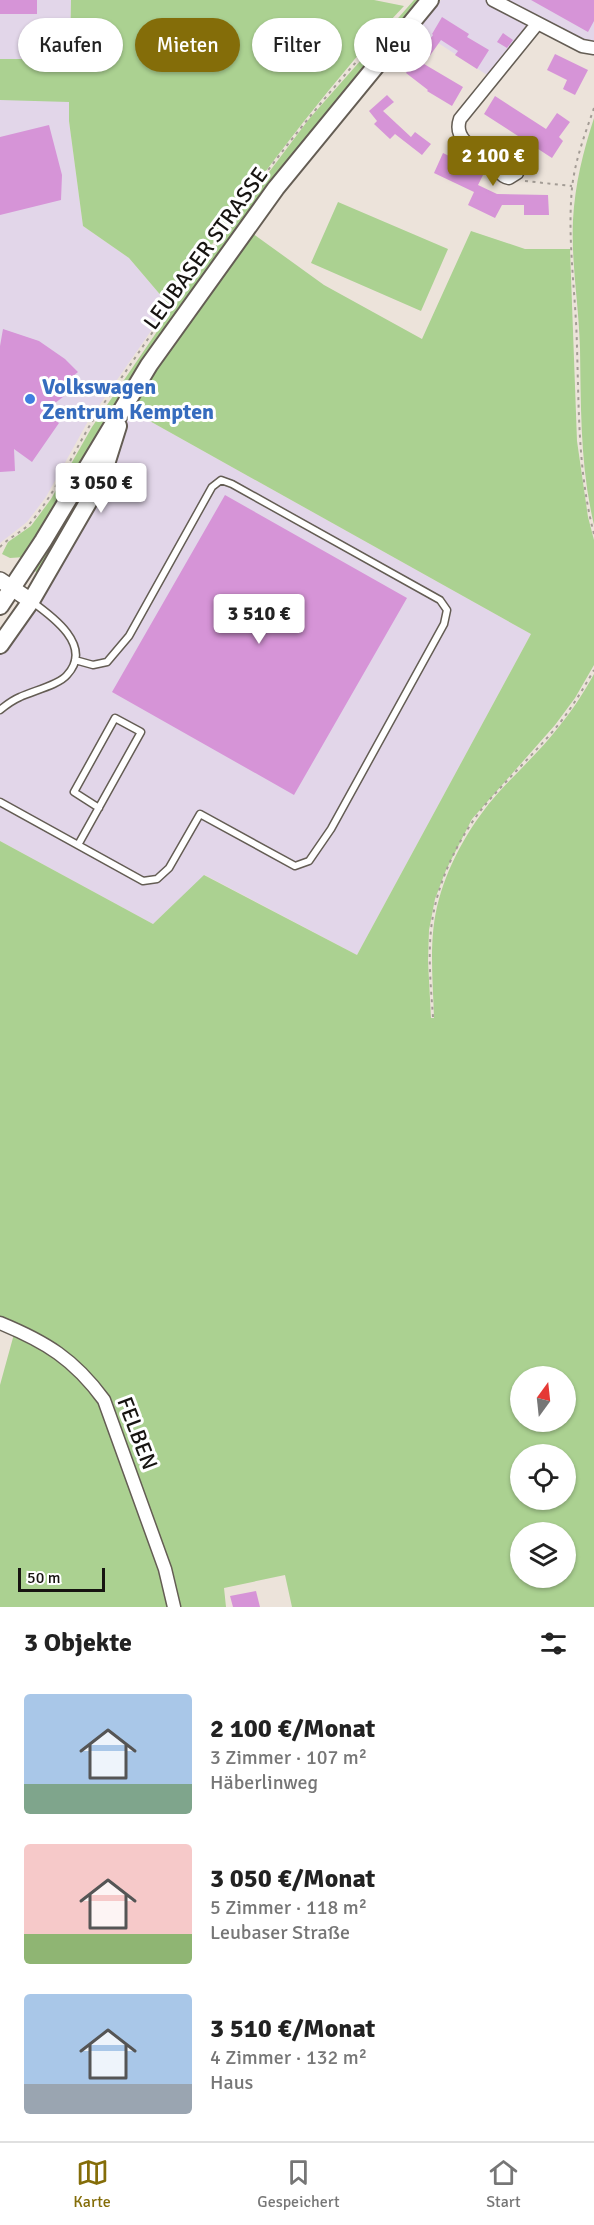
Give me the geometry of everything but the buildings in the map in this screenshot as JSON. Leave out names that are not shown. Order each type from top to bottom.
[{"type":"main road","name":"LEUBASER STRASSE","points":[[0,606],[6,584],[43,541],[149,365],[276,188],[430,0]]},
{"type":"main road","points":[[0,645],[31,601],[101,480],[122,408]]},
{"type":"street","points":[[494,0],[582,46],[594,48]]},
{"type":"street","points":[[514,177],[519,168],[514,160],[509,158],[496,160],[459,137],[457,128],[460,119],[537,24]]},
{"type":"street","points":[[6,584],[31,601]]},
{"type":"street","name":"FELBEN","points":[[0,1323],[55,1350],[74,1364],[104,1400],[165,1569],[174,1607]]},
{"type":"lane","points":[[0,802],[143,881],[157,879],[169,868],[200,814],[295,866],[309,861],[331,829],[444,624],[447,610],[440,600],[221,480],[212,487],[129,636],[107,662],[93,665],[75,660]]},
{"type":"lane","points":[[0,710],[18,698],[67,676],[75,660],[73,641],[66,628],[31,601]]},
{"type":"lane","points":[[78,845],[141,732],[115,718],[74,792],[99,807]]},
{"type":"path","points":[[594,108],[578,157],[572,186],[570,223],[578,345],[579,441],[589,516],[594,534]]},
{"type":"path","points":[[514,177],[519,180],[572,186]]},
{"type":"path","points":[[433,1017],[431,930],[437,899],[448,870],[474,820],[558,726],[594,670]]},
{"type":"shaded area","points":[[0,0],[71,0],[71,18],[18,18],[18,72],[70,72],[69,121],[83,226],[129,258],[169,305],[87,423],[46,497],[27,522],[0,543]]},
{"type":"shaded area","points":[[441,0],[594,0],[594,56],[529,27],[490,77],[432,39],[432,18],[426,18]]},
{"type":"shaded area","points":[[130,410],[531,634],[357,955],[205,875],[153,924],[0,841],[0,651],[118,441]]},
{"type":"green space","points":[[71,0],[374,0],[404,6],[393,18],[354,18],[354,60],[282,150],[169,305],[129,258],[83,226],[69,121],[69,102],[0,100],[0,59],[18,59],[18,72],[123,72],[123,18],[71,18]]},
{"type":"green space","points":[[414,0],[424,0],[408,18],[398,18]]},
{"type":"green space","points":[[354,68],[354,72],[362,72],[339,98],[25,557],[10,558],[2,554],[8,542],[31,526],[51,499],[92,427],[233,220],[309,119]]},
{"type":"green space","points":[[594,118],[594,525],[584,459],[573,236],[578,181]]},
{"type":"green space","points":[[338,202],[448,249],[421,311],[311,263]]},
{"type":"green space","points":[[471,231],[525,249],[570,249],[577,441],[588,517],[594,540],[594,665],[575,698],[555,725],[472,819],[446,870],[435,899],[429,930],[428,961],[431,1018],[434,1018],[433,929],[439,899],[449,870],[480,816],[554,733],[575,706],[594,674],[594,1607],[292,1607],[285,1575],[224,1588],[226,1607],[179,1607],[94,1378],[0,1320],[0,841],[153,924],[204,875],[357,955],[531,634],[130,410],[156,369],[252,233],[324,285],[422,339]]},
{"type":"green space","points":[[105,448],[109,450],[41,576],[35,571]]},
{"type":"green space","points":[[14,1334],[33,1341],[71,1367],[101,1403],[162,1570],[171,1607],[0,1607],[0,1385]]},
{"type":"place","name":"Volkswagen Zentrum Kempten","points":[[30,399]]}]
